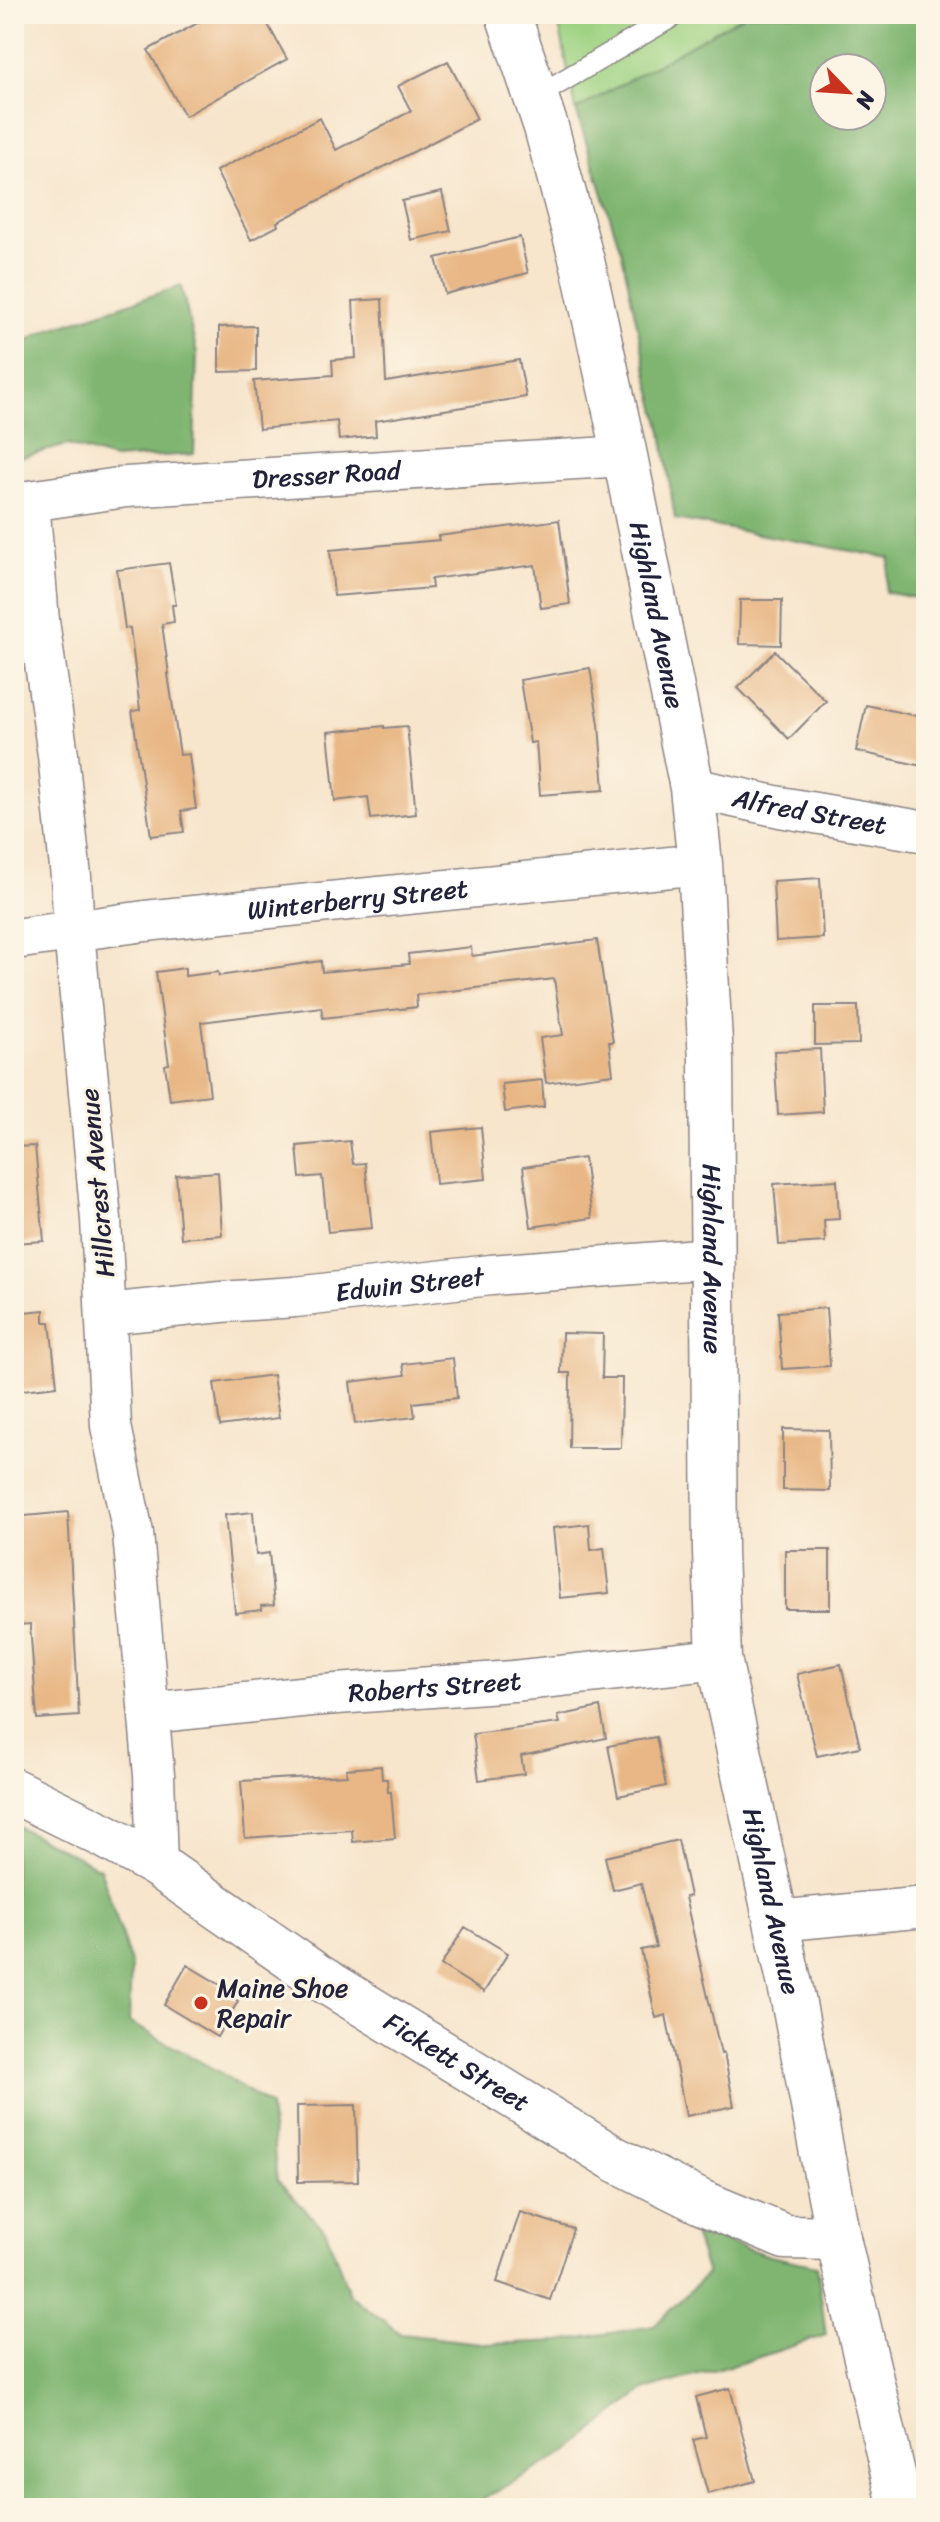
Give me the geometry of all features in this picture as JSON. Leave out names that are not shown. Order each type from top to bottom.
[{"type":"street","name":"Highland Avenue","points":[[508,14],[537,96],[583,265],[692,788],[700,864],[711,1060],[715,1551],[719,1659],[776,1921],[838,2238],[901,2508]]},
{"type":"street","name":"Dresser Road","points":[[29,501],[126,487],[625,456]]},
{"type":"street","name":"Hillcrest Avenue","points":[[29,501],[39,621],[71,877],[101,1219],[111,1426],[133,1533],[150,1713],[157,1865]]},
{"type":"street","name":"Alfred Street","points":[[692,788],[780,807],[926,832]]},
{"type":"street","name":"Winterberry Street","points":[[14,939],[145,921],[700,864]]},
{"type":"street","name":"Edwin Street","points":[[107,1314],[491,1275],[712,1258]]},
{"type":"street","name":"Roberts Street","points":[[150,1713],[310,1696],[513,1681],[719,1659]]},
{"type":"street","name":"Fickett Street","points":[[14,1791],[157,1865],[317,1976],[615,2159],[701,2202],[785,2237],[838,2238]]},
{"type":"street","points":[[776,1921],[926,1907]]},
{"type":"lane","points":[[537,96],[677,14]]},
{"type":"green space","points":[[557,14],[746,14],[576,110]]},
{"type":"green space","points":[[746,14],[926,14],[926,600],[885,592],[890,558],[675,519],[662,432],[622,254],[576,110]]},
{"type":"green space","points":[[181,286],[197,353],[194,454],[113,459],[68,445],[14,459],[14,347],[45,331]]},
{"type":"green space","points":[[14,1825],[100,1868],[131,1964],[129,2022],[221,2073],[270,2106],[277,2180],[326,2231],[350,2295],[401,2334],[490,2344],[560,2341],[654,2326],[707,2274],[693,2231],[770,2256],[817,2266],[826,2335],[644,2390],[566,2452],[468,2508],[14,2508]]},
{"type":"building","points":[[214,14],[262,14],[287,59],[185,116],[148,50]]},
{"type":"building","points":[[448,61],[477,119],[277,222],[278,226],[251,240],[216,171],[320,118],[336,150],[411,111],[398,86]]},
{"type":"building","points":[[442,192],[451,231],[411,240],[402,201]]},
{"type":"building","points":[[520,237],[528,273],[445,294],[436,258]]},
{"type":"building","points":[[382,299],[386,382],[519,360],[526,397],[375,421],[376,436],[339,440],[337,421],[259,429],[254,381],[333,375],[332,360],[356,358],[353,301]]},
{"type":"building","points":[[256,326],[256,371],[219,372],[219,327]]},
{"type":"building","points":[[559,520],[570,604],[541,608],[535,565],[431,579],[432,588],[334,596],[330,550],[439,540],[438,536]]},
{"type":"building","points":[[169,563],[176,605],[172,605],[174,622],[162,624],[180,755],[189,754],[196,809],[181,811],[184,832],[151,836],[132,711],[140,710],[130,628],[125,629],[117,570]]},
{"type":"building","points":[[740,600],[782,600],[781,645],[739,644]]},
{"type":"building","points":[[775,651],[826,701],[789,739],[738,688]]},
{"type":"building","points":[[590,668],[599,724],[604,790],[540,795],[536,742],[530,743],[520,680]]},
{"type":"building","points":[[866,705],[926,718],[926,747],[922,766],[856,751]]},
{"type":"building","points":[[407,726],[416,814],[371,819],[368,797],[335,801],[328,732]]},
{"type":"building","points":[[820,878],[823,938],[776,941],[773,881]]},
{"type":"building","points":[[597,940],[613,1042],[609,1042],[613,1074],[546,1083],[540,1038],[563,1035],[554,979],[416,995],[417,1007],[323,1018],[321,1007],[201,1022],[210,1095],[170,1100],[165,1065],[169,1064],[156,972],[185,968],[185,976],[218,972],[219,976],[321,961],[322,972],[409,964],[408,954],[471,947],[472,956]]},
{"type":"building","points":[[815,1006],[858,1006],[859,1044],[815,1045]]},
{"type":"building","points":[[820,1049],[823,1112],[778,1115],[774,1051]]},
{"type":"building","points":[[542,1080],[544,1107],[505,1112],[502,1084]]},
{"type":"building","points":[[481,1127],[486,1179],[436,1184],[431,1132]]},
{"type":"building","points":[[350,1141],[353,1164],[365,1163],[372,1228],[328,1232],[322,1176],[300,1178],[297,1146]]},
{"type":"building","points":[[35,1146],[44,1241],[14,1243],[14,1147]]},
{"type":"building","points":[[584,1158],[592,1218],[531,1227],[523,1167]]},
{"type":"building","points":[[218,1172],[222,1235],[181,1238],[176,1175]]},
{"type":"building","points":[[837,1180],[839,1219],[824,1220],[825,1242],[779,1245],[774,1184]]},
{"type":"building","points":[[826,1308],[830,1366],[782,1369],[778,1312]]},
{"type":"building","points":[[44,1310],[44,1322],[50,1322],[57,1386],[14,1391],[14,1313]]},
{"type":"building","points":[[562,1333],[603,1334],[602,1378],[622,1378],[621,1448],[569,1448],[570,1373],[561,1373]]},
{"type":"building","points":[[453,1358],[457,1398],[413,1403],[415,1417],[355,1424],[350,1382],[405,1375],[403,1364]]},
{"type":"building","points":[[273,1375],[279,1418],[220,1426],[214,1383]]},
{"type":"building","points":[[783,1429],[829,1430],[830,1491],[783,1490]]},
{"type":"building","points":[[68,1512],[79,1716],[37,1719],[30,1624],[19,1625],[14,1517]]},
{"type":"building","points":[[253,1512],[256,1555],[269,1553],[274,1605],[261,1606],[262,1610],[235,1613],[225,1515]]},
{"type":"building","points":[[589,1524],[591,1550],[604,1548],[609,1593],[560,1598],[553,1528]]},
{"type":"building","points":[[785,1550],[830,1550],[830,1609],[785,1609]]},
{"type":"building","points":[[841,1664],[860,1747],[817,1756],[797,1674]]},
{"type":"building","points":[[600,1707],[606,1738],[521,1756],[524,1774],[479,1780],[473,1734],[560,1723],[558,1716]]},
{"type":"building","points":[[656,1737],[666,1786],[618,1796],[608,1746]]},
{"type":"building","points":[[381,1766],[382,1779],[387,1779],[388,1792],[391,1792],[395,1838],[353,1842],[352,1830],[245,1838],[241,1781],[347,1775],[346,1769]]},
{"type":"building","points":[[678,1840],[690,1896],[685,1897],[734,2106],[686,2116],[666,2015],[656,2018],[641,1950],[656,1947],[641,1883],[613,1890],[605,1857]]},
{"type":"building","points":[[465,1927],[508,1953],[484,1992],[441,1965]]},
{"type":"building","name":"Maine Shoe Repair","points":[[187,1965],[227,1989],[225,1993],[238,2001],[217,2037],[164,2005]]},
{"type":"building","points":[[356,2105],[358,2181],[298,2182],[297,2106]]},
{"type":"building","points":[[520,2212],[573,2229],[550,2300],[497,2282]]},
{"type":"building","points":[[730,2388],[755,2481],[708,2494],[693,2440],[706,2437],[696,2397]]},
{"type":"place","name":"Maine Shoe Repair","points":[[201,2003]]}]
